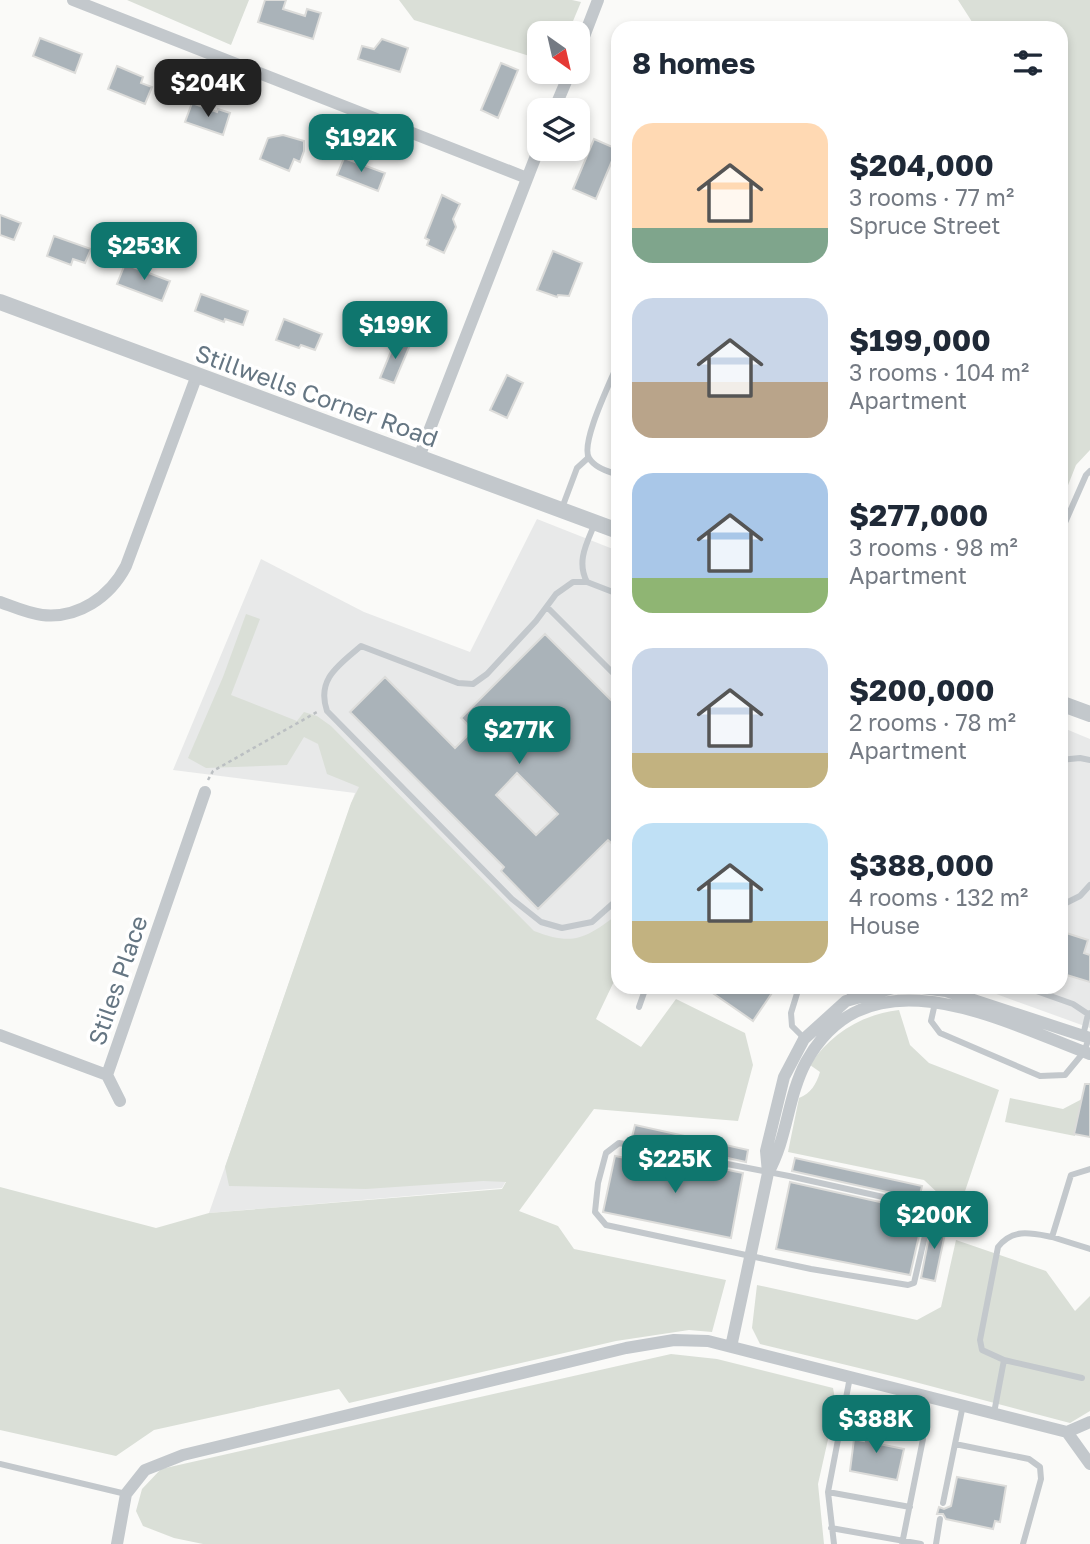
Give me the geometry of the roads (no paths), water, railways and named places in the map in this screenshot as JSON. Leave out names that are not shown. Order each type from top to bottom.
[{"type":"street","points":[[73,0],[527,178]]},
{"type":"street","points":[[590,21],[598,0]]},
{"type":"street","points":[[419,457],[534,161]]},
{"type":"street","name":"Stillwells Corner Road","points":[[0,302],[611,529]]},
{"type":"street","points":[[0,602],[42,615],[67,614],[95,602],[113,586],[126,566],[197,375]]},
{"type":"street","points":[[1068,706],[1090,714]]},
{"type":"street","name":"Stiles Place","points":[[0,1035],[107,1075],[205,792]]},
{"type":"street","points":[[768,1173],[779,1154],[791,1100],[805,1064],[820,1039],[856,1005],[881,994]]},
{"type":"street","points":[[934,994],[1087,1037]]},
{"type":"street","points":[[731,1347],[768,1173],[766,1151],[784,1077],[804,1038],[846,1001],[856,1005],[877,1004],[937,995],[967,1009],[1087,1053]]},
{"type":"street","points":[[107,1075],[120,1101]]},
{"type":"street","points":[[117,1544],[126,1494],[145,1470],[183,1455],[626,1348],[674,1340],[708,1341],[1067,1432],[1090,1422]]},
{"type":"street","points":[[1067,1432],[1090,1464]]},
{"type":"lane","points":[[611,381],[586,450],[588,458],[611,472]]},
{"type":"lane","points":[[561,510],[577,468],[588,458]]},
{"type":"lane","points":[[1068,516],[1090,471]]},
{"type":"lane","points":[[587,582],[582,564],[583,553],[595,523]]},
{"type":"lane","points":[[611,591],[587,582],[573,582],[565,586],[487,674],[473,684],[458,683],[361,646],[338,665],[324,685],[322,697],[327,711],[512,899],[541,922],[562,928],[592,922],[611,905]]},
{"type":"lane","points":[[547,607],[611,671]]},
{"type":"lane","points":[[1068,759],[1090,760]]},
{"type":"lane","points":[[1068,902],[1090,885]]},
{"type":"lane","points":[[639,1007],[644,994]]},
{"type":"lane","points":[[797,994],[791,1013],[792,1026],[804,1038]]},
{"type":"lane","points":[[849,994],[856,1005]]},
{"type":"lane","points":[[937,995],[931,1021],[940,1033],[1040,1076],[1065,1075],[1087,1053],[1089,1014],[1073,1004],[1045,994]]},
{"type":"lane","points":[[620,1143],[912,1204],[926,1211],[927,1227],[917,1275],[914,1283],[908,1285],[811,1269],[751,1255],[606,1225],[595,1212],[598,1183],[606,1153],[620,1143]]},
{"type":"lane","points":[[1052,1237],[1070,1175],[1090,1169]]},
{"type":"lane","points":[[1082,1378],[1004,1360],[982,1350],[980,1340],[998,1247],[1004,1239],[1014,1233],[1030,1233],[1090,1249]]},
{"type":"lane","points":[[994,1413],[1004,1360]]},
{"type":"lane","points":[[834,1544],[828,1492],[850,1377]]},
{"type":"lane","points":[[902,1542],[923,1439],[920,1425],[926,1396]]},
{"type":"lane","points":[[943,1503],[963,1405]]},
{"type":"lane","points":[[844,1411],[920,1425]]},
{"type":"lane","points":[[955,1444],[1028,1460],[1040,1467],[1041,1479],[1023,1544]]},
{"type":"lane","points":[[0,1464],[126,1494]]},
{"type":"lane","points":[[828,1492],[910,1507]]},
{"type":"lane","points":[[936,1544],[940,1518]]},
{"type":"lane","points":[[831,1528],[921,1544]]}]
